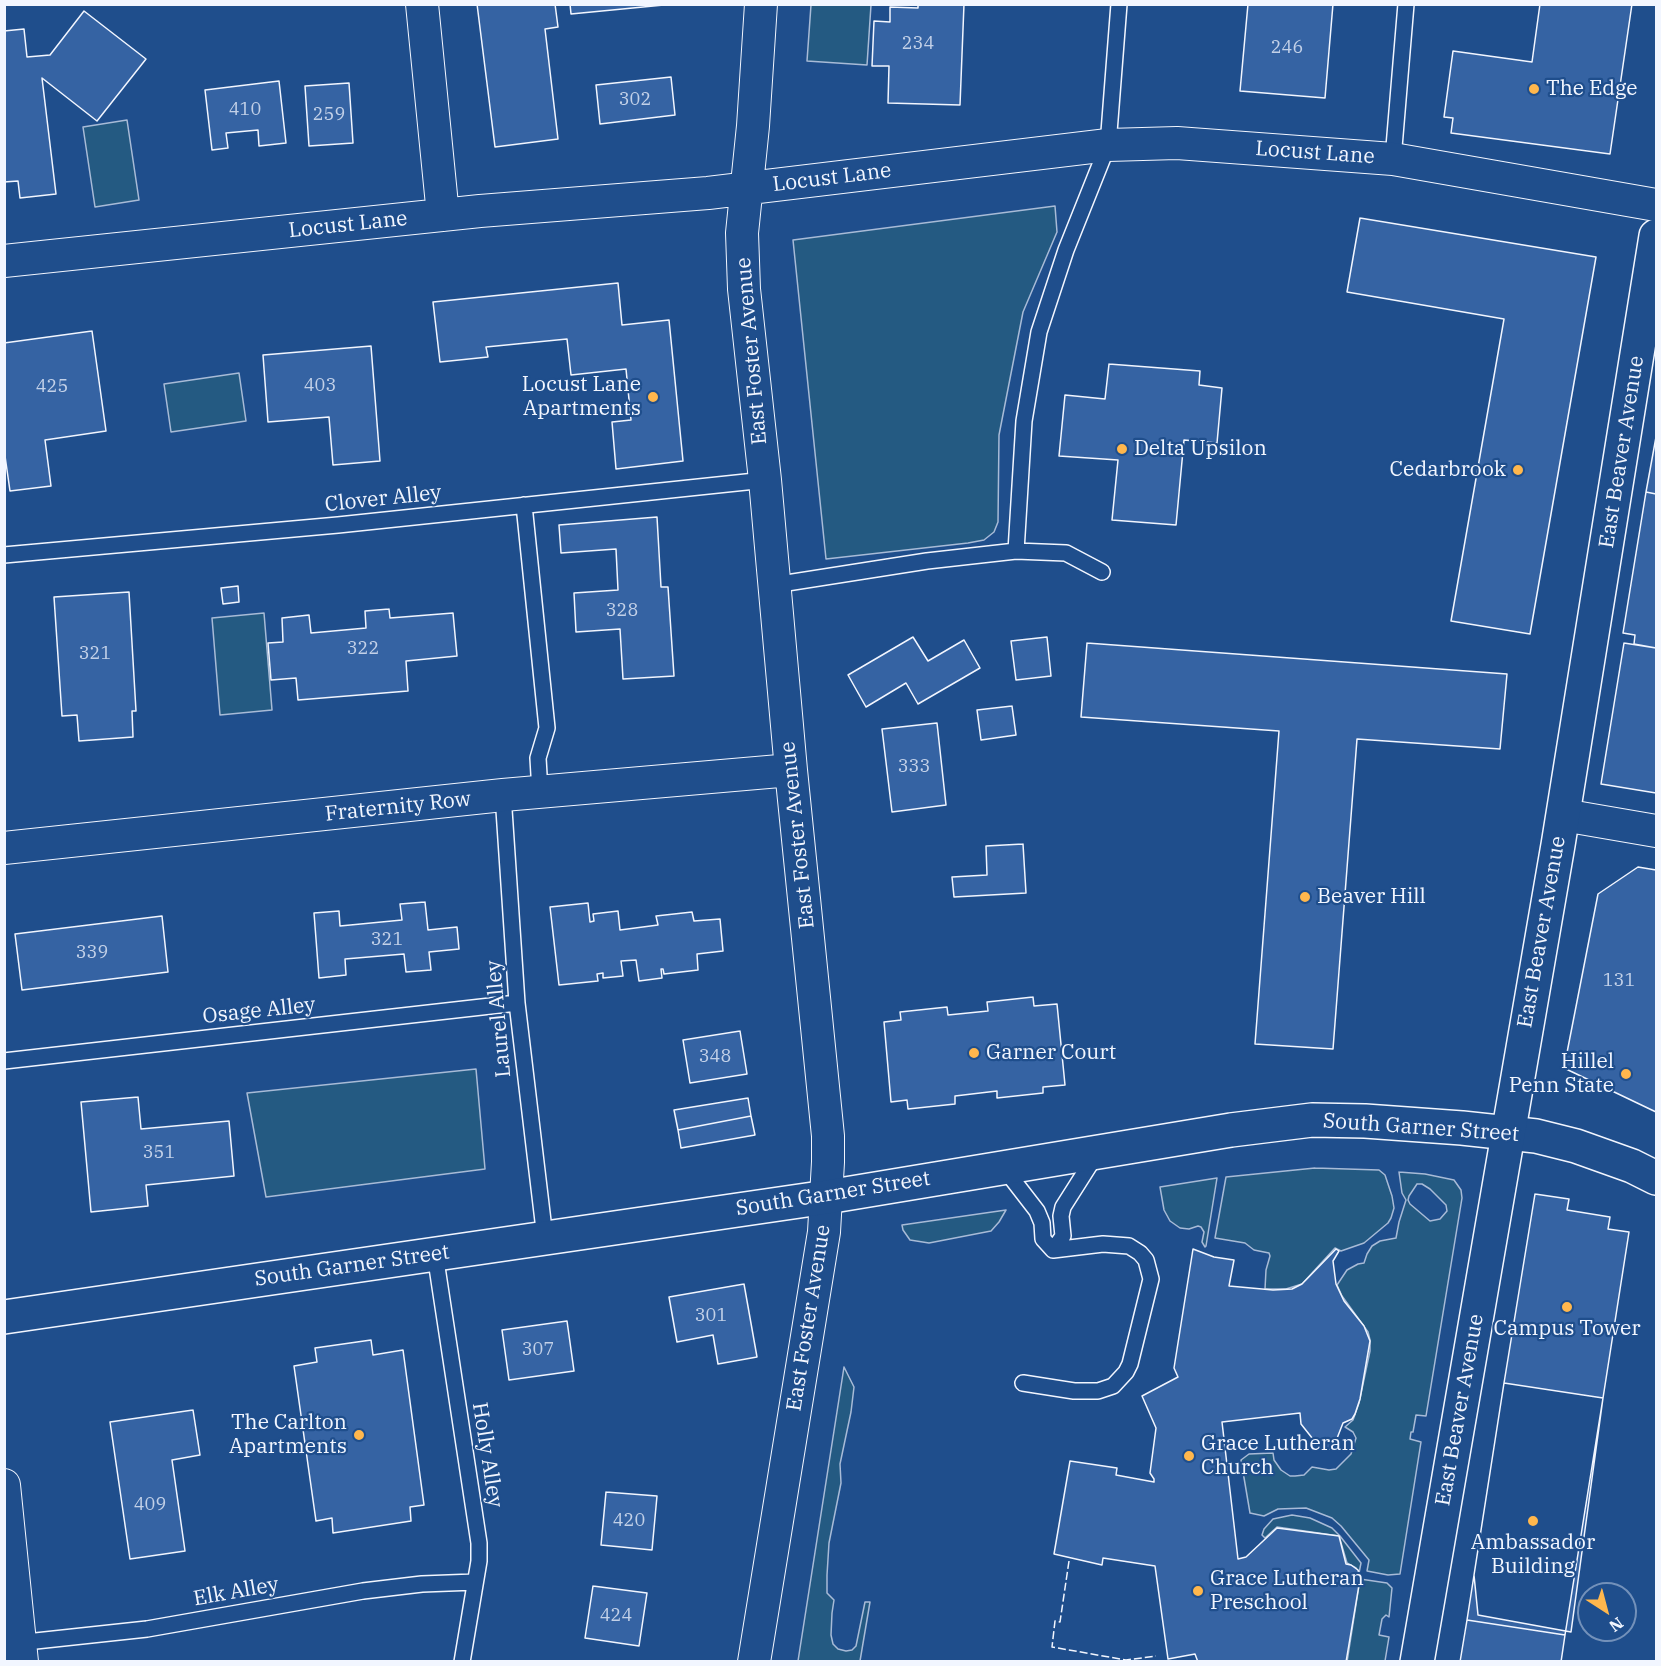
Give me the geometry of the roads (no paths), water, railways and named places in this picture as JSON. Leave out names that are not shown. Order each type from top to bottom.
[{"type":"street","points":[[422,4],[443,215]]},
{"type":"street","name":"East Foster Avenue","points":[[754,1662],[824,1232],[828,1136],[791,770],[765,480],[744,289],[742,233],[753,126],[761,4]]},
{"type":"street","name":"Locust Lane","points":[[4,261],[443,215],[746,189],[1108,145],[1177,143],[1393,159],[1656,205]]},
{"type":"street","name":"East Beaver Avenue","points":[[1417,1662],[1563,815],[1656,236]]},
{"type":"street","name":"Fraternity Row","points":[[4,848],[504,795],[791,770]]},
{"type":"street","points":[[1563,815],[1656,831]]},
{"type":"street","name":"South Garner Street","points":[[4,1317],[827,1197],[1231,1130],[1312,1120],[1365,1120],[1536,1136],[1576,1146],[1632,1166],[1656,1178]]},
{"type":"street","points":[[4,1485],[16,1650]]},
{"type":"lane","points":[[1016,551],[1024,421],[1039,332],[1066,250],[1108,145],[1119,4]]},
{"type":"lane","points":[[1393,159],[1406,4]]},
{"type":"lane","name":"Clover Alley","points":[[4,555],[338,525],[765,480]]},
{"type":"lane","points":[[524,505],[547,728],[538,758],[540,792]]},
{"type":"lane","points":[[774,585],[927,561],[1016,551],[1066,553],[1102,572]]},
{"type":"lane","name":"Laurel Alley","points":[[504,795],[518,1003],[545,1238]]},
{"type":"lane","name":"Osage Alley","points":[[4,1061],[518,1003]]},
{"type":"lane","points":[[1053,1250],[1063,1236],[1061,1216],[1063,1207],[1098,1152]]},
{"type":"lane","points":[[1003,1167],[1037,1211],[1042,1223],[1044,1239],[1053,1250]]},
{"type":"lane","points":[[1023,1383],[1074,1391],[1098,1391],[1113,1386],[1130,1364],[1151,1279],[1146,1260],[1129,1246],[1103,1244],[1053,1250]]},
{"type":"lane","name":"Holly Alley","points":[[435,1254],[479,1543],[479,1561],[462,1662]]},
{"type":"lane","name":"Elk Alley","points":[[16,1650],[363,1591],[422,1584],[475,1582]]},
{"type":"place","name":"The Edge","points":[[1534,89]]},
{"type":"place","name":"Locust Lane Apartments","points":[[653,397]]},
{"type":"place","name":"Delta Upsilon","points":[[1122,449]]},
{"type":"place","name":"Cedarbrook","points":[[1518,470]]},
{"type":"place","name":"Beaver Hill","points":[[1305,897]]},
{"type":"place","name":"Garner Court","points":[[974,1053]]},
{"type":"place","name":"Hillel Penn State","points":[[1626,1074]]},
{"type":"place","name":"Campus Tower","points":[[1567,1307]]},
{"type":"place","name":"The Carlton Apartments","points":[[359,1435]]},
{"type":"place","name":"Grace Lutheran Church","points":[[1189,1456]]},
{"type":"place","name":"Ambassador Building","points":[[1533,1521]]},
{"type":"place","name":"Grace Lutheran Preschool","points":[[1198,1591]]}]
